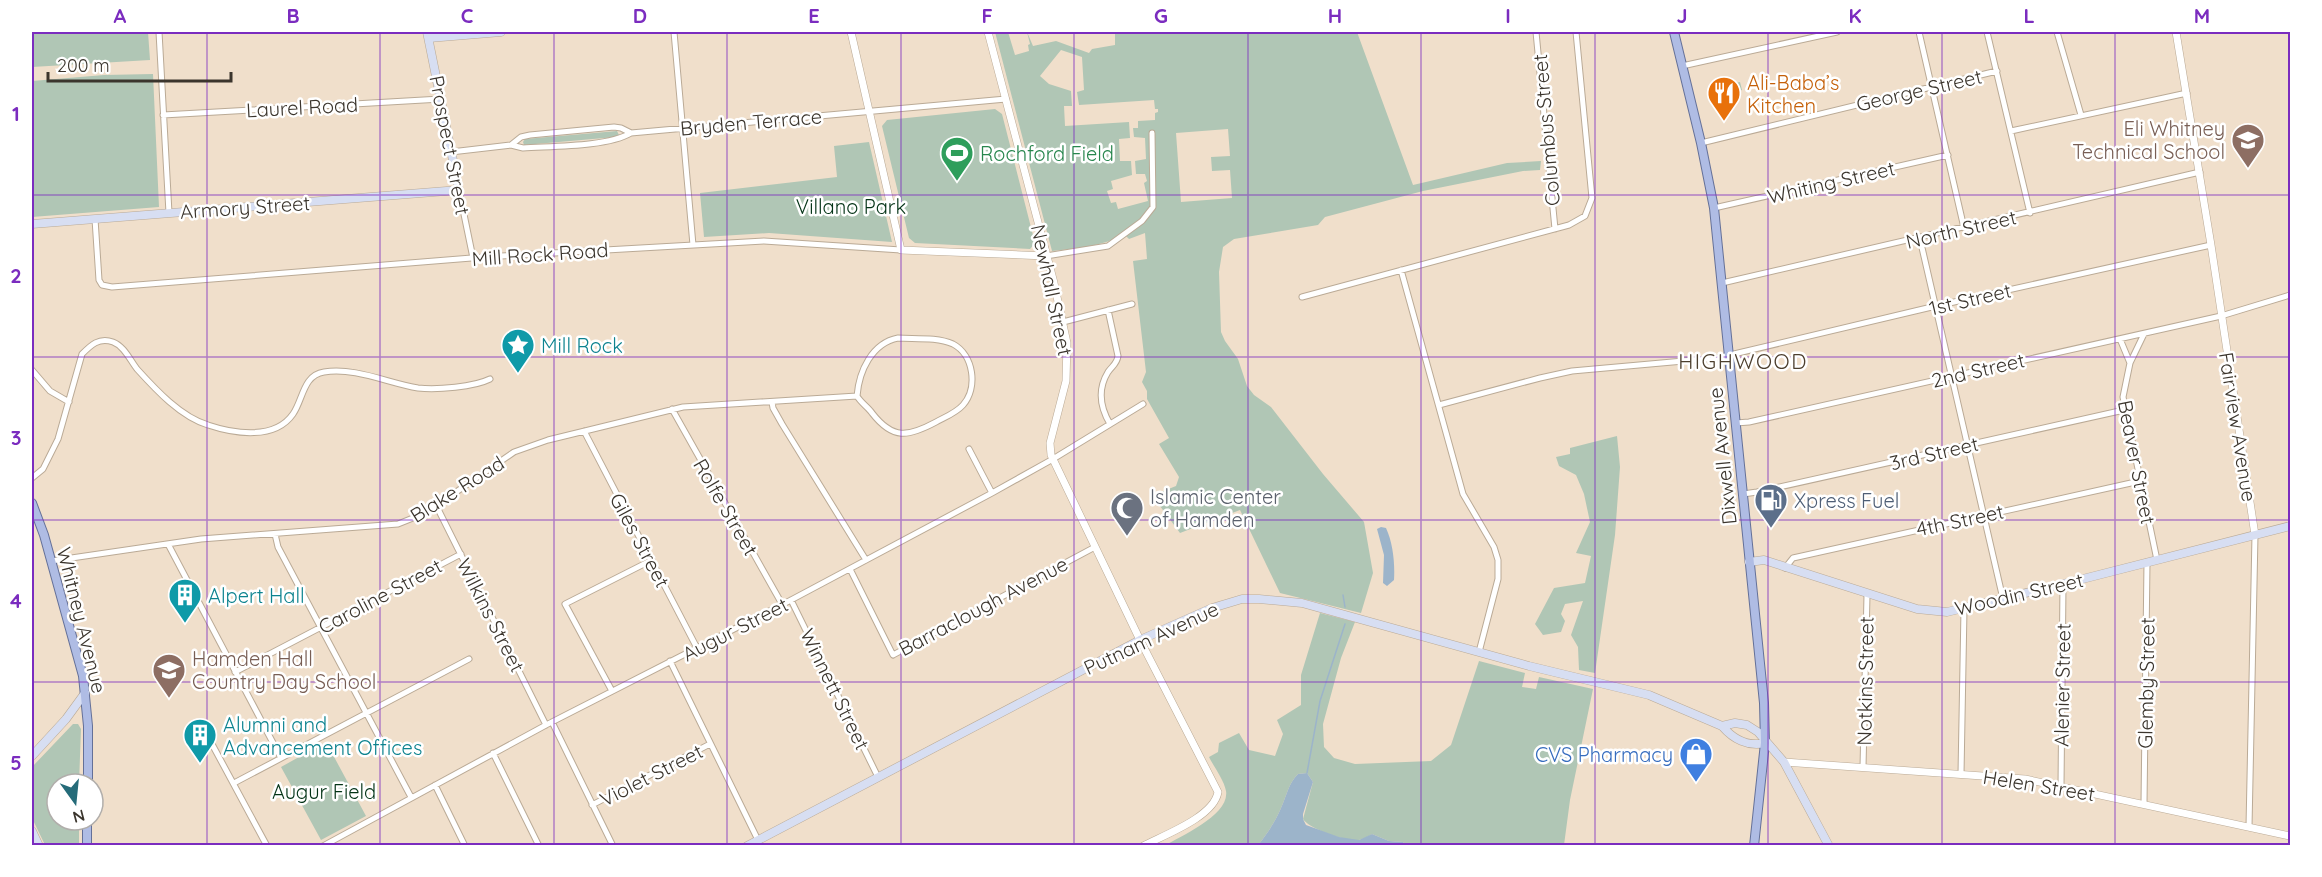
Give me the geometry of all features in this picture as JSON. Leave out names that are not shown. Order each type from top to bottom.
[{"type":"main road","points":[[428,35],[501,32]]},
{"type":"main road","name":"Dixwell Avenue","points":[[1674,32],[1714,208],[1764,703],[1765,743],[1754,846]]},
{"type":"main road","name":"Prospect Street","points":[[428,35],[459,190]]},
{"type":"main road","name":"Armory Street","points":[[32,224],[459,190]]},
{"type":"main road","name":"Whitney Avenue","points":[[32,503],[51,561],[85,693],[88,772]]},
{"type":"main road","name":"Woodin Street","points":[[1749,562],[1764,560],[1867,595],[1924,611],[1947,612],[2290,526]]},
{"type":"main road","name":"Putnam Avenue","points":[[747,846],[1140,640],[1226,603],[1259,598],[1302,603],[1479,652],[1649,695],[1722,726],[1727,732],[1746,743],[1765,743]]},
{"type":"main road","points":[[32,756],[66,719],[85,693]]},
{"type":"main road","name":"Putnam Avenue","points":[[1722,726],[1735,723],[1747,725],[1758,732],[1765,743]]},
{"type":"main road","points":[[1765,743],[1784,762],[1829,846]]},
{"type":"main road","points":[[32,831],[39,846]]},
{"type":"street","points":[[159,32],[169,213]]},
{"type":"street","points":[[674,32],[693,245]]},
{"type":"street","points":[[851,32],[901,250]]},
{"type":"street","name":"Newhall Street","points":[[988,32],[1063,322],[1068,350],[1068,368],[1050,442],[1053,459],[1140,640],[1218,792],[1214,804],[1205,812],[1143,846]]},
{"type":"street","name":"Columbus Street","points":[[1536,32],[1555,229]]},
{"type":"street","points":[[1302,297],[1555,229],[1577,222],[1585,216],[1592,198],[1576,32]]},
{"type":"street","points":[[1682,66],[1837,32]]},
{"type":"street","points":[[1919,32],[1964,228]]},
{"type":"street","points":[[1987,32],[2030,213]]},
{"type":"street","points":[[2057,32],[2080,115]]},
{"type":"street","name":"Fairview Avenue","points":[[2176,32],[2200,172],[2255,535],[2249,827]]},
{"type":"street","name":"George Street","points":[[1701,143],[1997,71]]},
{"type":"street","points":[[2011,131],[2187,93]]},
{"type":"street","name":"Laurel Road","points":[[163,115],[441,99]]},
{"type":"street","name":"Bryden Terrace","points":[[451,152],[511,145],[523,148],[612,140],[631,133],[1006,99]]},
{"type":"street","name":"Bryden Terrace","points":[[511,145],[521,137],[530,135],[614,128],[621,128],[631,133]]},
{"type":"street","points":[[1046,256],[1108,246],[1142,221],[1153,207],[1152,133]]},
{"type":"street","name":"Whiting Street","points":[[1714,208],[1948,155]]},
{"type":"street","name":"North Street","points":[[1722,283],[1920,239],[2200,172]]},
{"type":"street","name":"Prospect Street","points":[[459,190],[473,258]]},
{"type":"street","name":"Mill Rock Road","points":[[95,219],[99,280],[102,285],[112,287],[473,258],[764,241],[1046,256]]},
{"type":"street","points":[[1920,239],[2003,599]]},
{"type":"street","name":"1st Street","points":[[1439,405],[1572,371],[1717,358],[1936,306],[2211,245]]},
{"type":"street","points":[[1401,270],[1464,494],[1494,547],[1498,560],[1498,579],[1479,652]]},
{"type":"street","name":"2nd Street","points":[[1736,423],[2144,334],[2221,316],[2290,295]]},
{"type":"street","points":[[1063,322],[1132,304]]},
{"type":"street","points":[[1108,310],[1118,356],[1107,374],[1100,403],[1110,424]]},
{"type":"street","name":"Beaver Street","points":[[2144,334],[2130,363],[2124,384],[2124,410],[2157,560]]},
{"type":"street","points":[[2120,339],[2130,363]]},
{"type":"street","points":[[32,478],[44,469],[50,458],[82,354],[100,340],[120,345],[156,388],[187,414],[207,425],[239,432],[273,430],[286,422],[298,404],[304,388],[311,378],[320,372],[354,374],[420,388],[478,385],[490,379]]},
{"type":"street","points":[[890,340],[946,342],[962,351],[969,362],[972,380],[964,404],[917,432],[904,434],[890,431],[879,423],[857,396],[872,354],[876,348],[890,340]]},
{"type":"street","points":[[32,370],[50,391],[69,402]]},
{"type":"street","name":"Blake Road","points":[[51,561],[209,538],[398,524],[436,505],[519,449],[672,409],[857,396]]},
{"type":"street","points":[[772,402],[782,424],[866,560]]},
{"type":"street","name":"Augur Street","points":[[323,845],[549,724],[791,600],[992,493],[1143,404]]},
{"type":"street","name":"Rolfe Street","points":[[672,409],[782,604]]},
{"type":"street","name":"3rd Street","points":[[1743,494],[2124,410]]},
{"type":"street","name":"Giles Street","points":[[584,431],[698,648]]},
{"type":"street","points":[[969,449],[992,493]]},
{"type":"street","name":"4th Street","points":[[1785,568],[1793,558],[2140,481]]},
{"type":"street","name":"Wilkins Street","points":[[436,505],[613,846]]},
{"type":"street","points":[[275,534],[278,547],[411,797]]},
{"type":"street","points":[[168,544],[281,758]]},
{"type":"street","name":"Barraclough Avenue","points":[[850,569],[893,655],[1095,547]]},
{"type":"street","name":"Caroline Street","points":[[235,672],[460,554]]},
{"type":"street","points":[[612,691],[565,604],[652,560]]},
{"type":"street","name":"Glemby Street","points":[[2144,804],[2147,562]]},
{"type":"street","name":"Alenier Street","points":[[2061,786],[2064,584]]},
{"type":"street","name":"Notkins Street","points":[[1863,767],[1867,595]]},
{"type":"street","name":"Winnett Street","points":[[791,600],[878,777]]},
{"type":"street","points":[[1961,774],[1964,609]]},
{"type":"street","points":[[234,783],[469,659]]},
{"type":"street","points":[[670,661],[758,840]]},
{"type":"street","points":[[206,733],[267,846]]},
{"type":"street","name":"Violet Street","points":[[592,805],[710,744]]},
{"type":"street","points":[[494,753],[539,846]]},
{"type":"street","name":"Helen Street","points":[[1784,762],[2025,779],[2290,836]]},
{"type":"street","points":[[435,785],[465,846]]},
{"type":"green space","points":[[32,32],[148,32],[150,60],[32,67]]},
{"type":"green space","points":[[995,32],[1008,32],[1015,55],[1029,51],[1027,32],[1033,46],[1056,41],[1089,53],[1092,49],[1115,45],[1115,32],[1357,32],[1413,185],[1507,163],[1541,161],[1540,170],[1523,171],[1423,191],[1325,217],[1318,225],[1234,239],[1223,247],[1219,272],[1221,332],[1238,359],[1247,386],[1254,395],[1271,407],[1364,522],[1373,573],[1361,613],[1280,593],[1240,510],[1180,533],[1157,502],[1161,492],[1176,486],[1179,477],[1159,444],[1169,438],[1147,399],[1147,391],[1142,382],[1146,372],[1133,261],[1147,259],[1145,233],[1129,239],[1124,234],[1098,244],[1052,251]],"holes":[[[1061,50],[1082,57],[1084,90],[1077,92],[1079,105],[1154,100],[1155,109],[1158,109],[1155,113],[1155,120],[1138,121],[1138,128],[1133,128],[1134,137],[1145,138],[1146,159],[1135,161],[1136,174],[1145,174],[1147,181],[1144,183],[1148,201],[1118,209],[1116,202],[1111,203],[1107,191],[1113,189],[1111,181],[1132,175],[1131,161],[1120,161],[1119,139],[1130,138],[1129,122],[1065,126],[1064,106],[1072,106],[1071,91],[1049,84],[1040,76]],[[1228,129],[1230,156],[1211,157],[1212,171],[1230,170],[1232,198],[1181,202],[1176,133]]]},
{"type":"green space","points":[[153,74],[159,207],[32,217],[32,81],[104,75]]},
{"type":"green space","points":[[1740,82],[1742,90],[1715,96],[1712,85],[1716,84],[1717,87]]},
{"type":"green space","name":"Rochford Field","points":[[995,109],[1002,114],[1035,243],[1030,249],[915,243],[909,238],[882,126],[887,120]]},
{"type":"green space","points":[[617,131],[619,135],[616,137],[524,145],[523,142],[525,139]]},
{"type":"green space","name":"Villano Park","points":[[869,142],[892,242],[769,233],[704,237],[700,193],[837,177],[834,146]]},
{"type":"green space","points":[[1617,436],[1620,467],[1615,535],[1595,673],[1579,670],[1578,647],[1571,635],[1583,601],[1565,604],[1561,614],[1565,621],[1561,632],[1543,635],[1535,624],[1554,588],[1585,583],[1591,556],[1576,553],[1590,522],[1584,494],[1576,475],[1559,466],[1556,457],[1570,454],[1570,448]]},
{"type":"green space","points":[[1320,613],[1355,622],[1341,658],[1323,724],[1324,747],[1334,758],[1355,764],[1431,761],[1451,745],[1479,661],[1525,673],[1522,687],[1536,689],[1539,677],[1593,689],[1570,800],[1564,845],[1406,846],[1403,842],[1389,841],[1372,834],[1359,840],[1338,837],[1320,831],[1303,819],[1313,782],[1307,773],[1298,774],[1292,782],[1276,818],[1258,845],[1164,846],[1203,824],[1213,816],[1225,800],[1225,787],[1209,757],[1218,752],[1219,743],[1239,733],[1249,750],[1275,756],[1283,734],[1277,720],[1301,705],[1301,675]]},
{"type":"green space","points":[[73,724],[78,724],[81,729],[79,772],[45,772],[45,832],[79,832],[79,845],[45,845],[32,818],[32,767]]},
{"type":"green space","name":"Augur Field","points":[[326,742],[366,816],[321,840],[281,767]]},
{"type":"water","points":[[1386,528],[1394,560],[1394,580],[1387,586],[1383,583],[1384,555],[1377,529]]},
{"type":"water","points":[[1307,773],[1313,782],[1303,814],[1306,825],[1339,837],[1359,840],[1372,834],[1389,841],[1403,842],[1406,845],[1258,845],[1276,818],[1292,782],[1298,774]]},
{"type":"waterway","points":[[1343,595],[1345,607]]},
{"type":"waterway","points":[[1307,773],[1320,701],[1345,624]]},
{"type":"place","name":"Ali-Baba’s Kitchen","points":[[1724,122]]},
{"type":"place","name":"Eli Whitney Technical School","points":[[2248,169]]},
{"type":"place","name":"Rochford Field","points":[[957,182]]},
{"type":"place","name":"Mill Rock","points":[[518,374]]},
{"type":"place","name":"Xpress Fuel","points":[[1771,529]]},
{"type":"place","name":"Islamic Center of Hamden","points":[[1127,537]]},
{"type":"place","name":"Alpert Hall","points":[[185,624]]},
{"type":"place","name":"Hamden Hall Country Day School","points":[[169,699]]},
{"type":"place","name":"Alumni and Advancement Offices","points":[[200,764]]},
{"type":"place","name":"CVS Pharmacy","points":[[1696,783]]},
{"type":"district","name":"HIGHWOOD","points":[[1743,361]]}]
